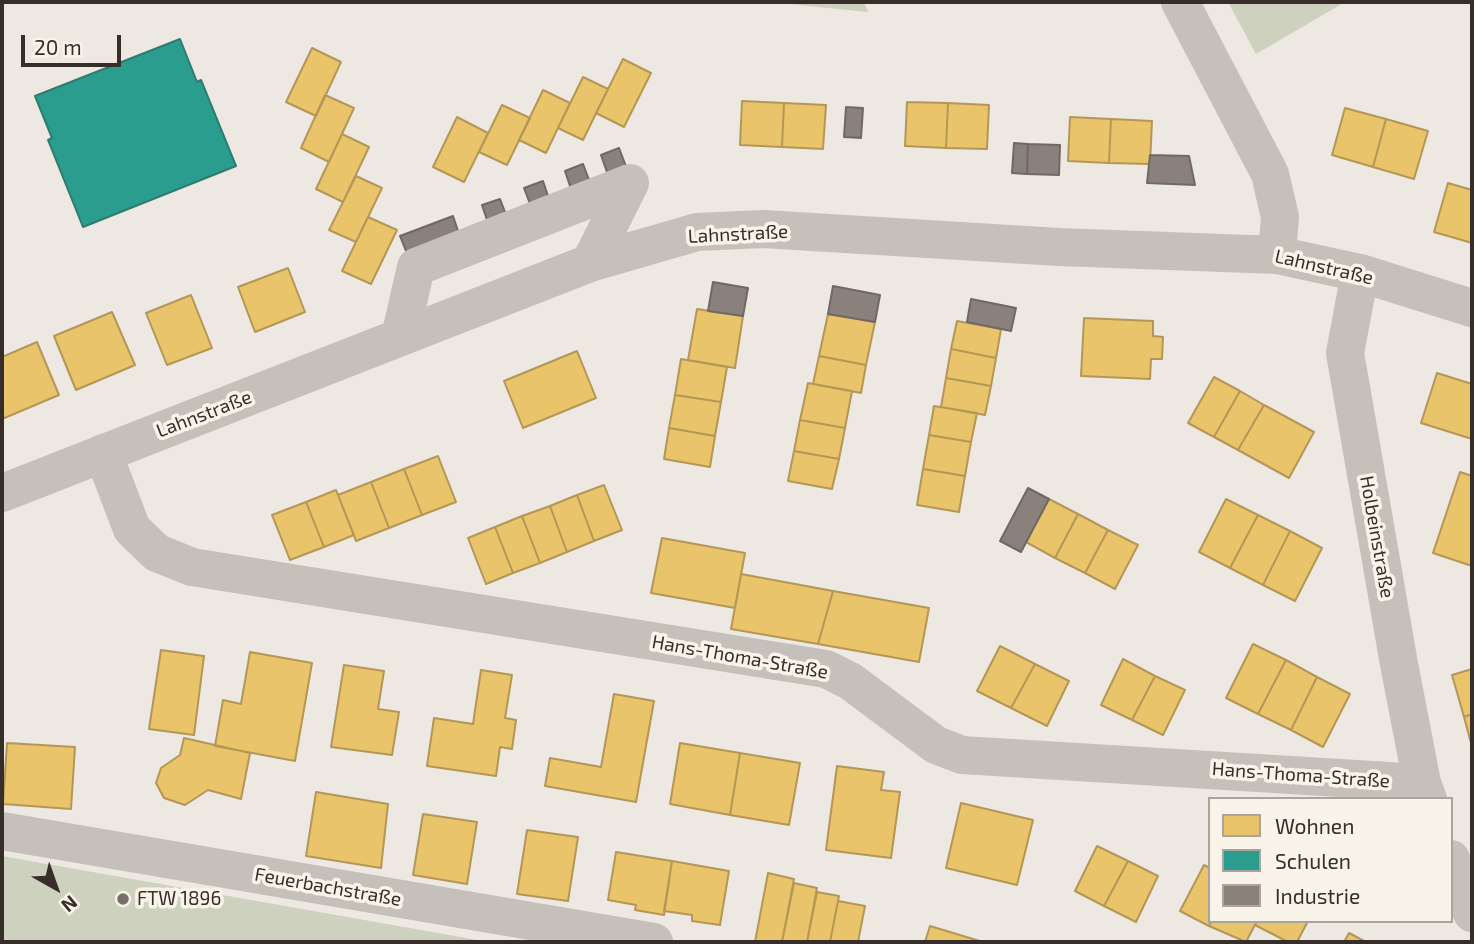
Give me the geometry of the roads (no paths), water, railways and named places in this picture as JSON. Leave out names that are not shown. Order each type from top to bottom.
[{"type":"street","points":[[1180,2],[1270,174],[1280,217],[1277,255]]},
{"type":"street","points":[[400,337],[416,267],[630,183],[590,263]]},
{"type":"street","name":"Lahnstraße","points":[[2,493],[590,263],[697,232],[763,229],[1045,246],[1277,255],[1360,273],[1472,308]]},
{"type":"street","name":"Holbeinstraße","points":[[1360,273],[1345,353],[1425,791]]},
{"type":"street","name":"Hans-Thoma-Straße","points":[[103,453],[132,529],[157,553],[192,566],[826,669],[850,681],[936,746],[962,755],[1425,791]]},
{"type":"street","name":"Feuerbachstraße","points":[[2,831],[654,942]]},
{"type":"street","points":[[1453,864],[1472,913]]},
{"type":"place","name":"FTW 1896","points":[[123,899]]}]
